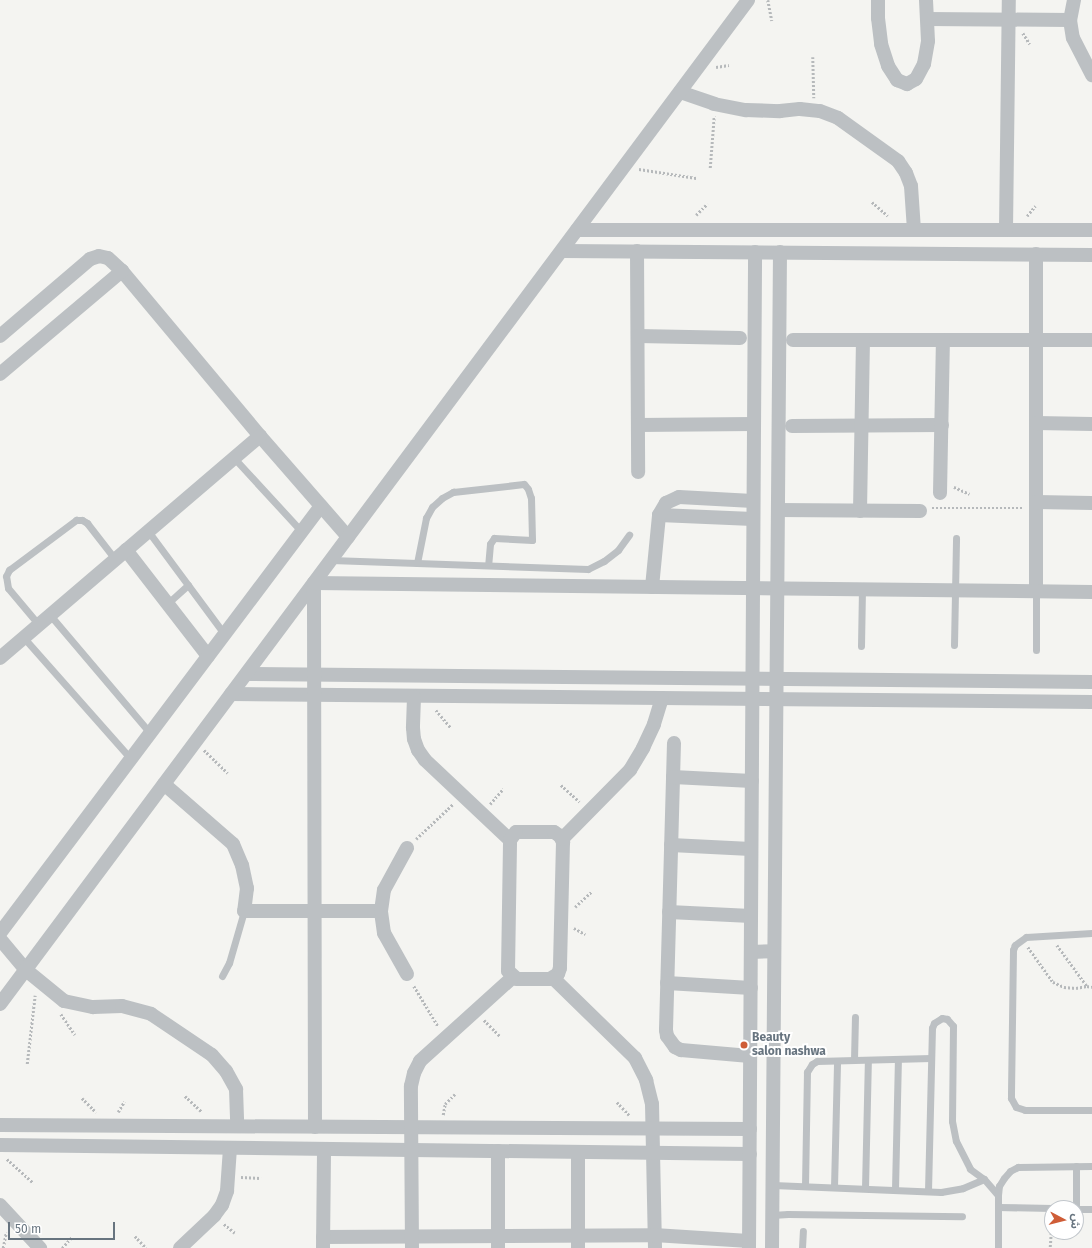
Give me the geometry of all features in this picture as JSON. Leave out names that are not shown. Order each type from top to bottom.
[{"type":"street","points":[[0,1004],[31,974],[164,784],[748,0]]},
{"type":"street","points":[[878,0],[878,18],[881,44],[888,66],[897,80],[907,84],[916,79],[924,64],[928,42],[926,0]]},
{"type":"street","points":[[1006,230],[1009,0]]},
{"type":"street","points":[[1074,0],[1070,20],[1073,38],[1092,75]]},
{"type":"street","points":[[928,19],[1070,20]]},
{"type":"street","points":[[680,92],[714,104],[746,110],[814,110],[838,118],[898,161],[906,173],[911,186],[914,230]]},
{"type":"street","points":[[577,230],[1092,230]]},
{"type":"street","points":[[840,253],[841,230]]},
{"type":"street","points":[[562,251],[1092,255]]},
{"type":"street","points":[[637,251],[638,472]]},
{"type":"street","points":[[324,1149],[323,1243],[654,1241],[749,1244],[754,252]]},
{"type":"street","points":[[772,1248],[780,252]]},
{"type":"street","points":[[1036,254],[1036,591]]},
{"type":"street","points":[[0,336],[90,259],[99,256],[108,258],[122,271],[260,436],[348,537]]},
{"type":"street","points":[[0,374],[122,271]]},
{"type":"street","points":[[638,336],[740,338]]},
{"type":"street","points":[[793,340],[1092,340]]},
{"type":"street","points":[[860,511],[863,340]]},
{"type":"street","points":[[940,493],[943,340]]},
{"type":"street","points":[[1036,423],[1092,424]]},
{"type":"street","points":[[638,425],[754,424]]},
{"type":"street","points":[[792,426],[942,424]]},
{"type":"street","points":[[0,658],[260,436]]},
{"type":"street","points":[[652,587],[659,515],[666,503],[679,497],[753,500]]},
{"type":"street","points":[[1036,505],[1092,503]]},
{"type":"street","points":[[0,933],[321,506]]},
{"type":"street","points":[[778,510],[920,511]]},
{"type":"street","points":[[659,515],[753,519]]},
{"type":"street","points":[[126,550],[208,656]]},
{"type":"street","points":[[314,584],[1092,592]]},
{"type":"street","points":[[314,584],[315,1127]]},
{"type":"street","points":[[247,674],[1092,682]]},
{"type":"street","points":[[512,677],[513,697]]},
{"type":"street","points":[[231,694],[419,697],[1092,702]]},
{"type":"street","points":[[419,697],[413,728],[414,739],[418,750],[425,760],[510,840]]},
{"type":"street","points":[[562,839],[554,832],[519,832],[514,834],[510,840],[507,967],[513,977],[517,979],[553,978],[558,974],[560,968],[562,839],[630,770],[646,742],[654,724],[662,698]]},
{"type":"street","points":[[674,743],[666,1030],[670,1042],[681,1050],[750,1056]]},
{"type":"street","points":[[673,777],[752,781]]},
{"type":"street","points":[[164,784],[233,844],[242,865],[247,888],[244,911],[381,911]]},
{"type":"street","points":[[671,845],[751,849]]},
{"type":"street","points":[[407,848],[384,890],[381,911],[384,933],[407,974]]},
{"type":"street","points":[[669,912],[751,916]]},
{"type":"street","points":[[0,939],[31,974],[64,1001],[93,1007],[122,1006],[151,1014],[212,1056],[226,1071],[236,1090],[237,1126]]},
{"type":"street","points":[[751,952],[774,951]]},
{"type":"street","points":[[412,1242],[411,1086],[414,1073],[420,1061],[513,977]]},
{"type":"street","points":[[553,978],[635,1058],[646,1080],[652,1104],[654,1241]]},
{"type":"street","points":[[667,983],[750,988]]},
{"type":"street","points":[[0,1125],[750,1129]]},
{"type":"street","points":[[28,1125],[29,1145]]},
{"type":"street","points":[[468,1151],[466,1139],[469,1128]]},
{"type":"street","points":[[0,1145],[750,1154]]},
{"type":"street","points":[[180,1248],[214,1216],[222,1204],[227,1191],[230,1148]]},
{"type":"street","points":[[498,1151],[498,1242]]},
{"type":"street","points":[[578,1152],[578,1242]]},
{"type":"street","points":[[0,1205],[40,1248]]},
{"type":"street","points":[[749,1217],[772,1215]]},
{"type":"lane","points":[[234,458],[302,532]]},
{"type":"lane","points":[[417,563],[426,518],[432,507],[442,498],[453,492],[524,484],[528,489],[531,498],[532,540],[494,538],[490,544],[488,566]]},
{"type":"lane","points":[[39,625],[8,588],[6,576],[9,570],[76,520],[82,520],[87,523],[115,559]]},
{"type":"lane","points":[[148,531],[225,634]]},
{"type":"lane","points":[[331,560],[588,569],[604,561],[618,550],[629,535]]},
{"type":"lane","points":[[954,645],[956,538]]},
{"type":"lane","points":[[168,603],[188,584]]},
{"type":"lane","points":[[862,590],[862,646]]},
{"type":"lane","points":[[1036,591],[1036,650]]},
{"type":"lane","points":[[50,615],[150,733]]},
{"type":"lane","points":[[24,638],[131,759]]},
{"type":"lane","points":[[222,976],[229,963],[244,911]]},
{"type":"lane","points":[[1092,933],[1022,938],[1013,950],[1011,1098],[1016,1107],[1025,1110],[1092,1110]]},
{"type":"lane","points":[[854,1017],[854,1060]]},
{"type":"lane","points":[[928,1191],[931,1058],[934,1023],[942,1018],[946,1019],[953,1026],[952,1121],[956,1141],[970,1169],[984,1179],[998,1195]]},
{"type":"lane","points":[[805,1186],[807,1072],[809,1067],[817,1061],[931,1058]]},
{"type":"lane","points":[[895,1189],[898,1059]]},
{"type":"lane","points":[[865,1188],[868,1060]]},
{"type":"lane","points":[[834,1187],[837,1061]]},
{"type":"lane","points":[[1076,1166],[1076,1200]]},
{"type":"lane","points":[[998,1248],[999,1186],[1010,1171],[1018,1167],[1092,1166]]},
{"type":"lane","points":[[773,1185],[941,1192],[963,1188],[984,1179]]},
{"type":"lane","points":[[998,1207],[1044,1208]]},
{"type":"lane","points":[[772,1215],[962,1216]]},
{"type":"lane","points":[[802,1248],[803,1230]]},
{"type":"path","points":[[768,0],[772,21]]},
{"type":"path","points":[[813,57],[814,110]]},
{"type":"path","points":[[710,168],[714,104]]},
{"type":"path","points":[[624,167],[696,178]]},
{"type":"path","points":[[920,511],[922,508],[1036,505]]},
{"type":"path","points":[[419,697],[451,728]]},
{"type":"path","points":[[195,742],[228,773]]},
{"type":"path","points":[[561,785],[590,810]]},
{"type":"path","points":[[482,814],[503,789]]},
{"type":"path","points":[[407,848],[462,796]]},
{"type":"path","points":[[1050,935],[1088,986]]},
{"type":"path","points":[[1022,938],[1053,982],[1064,987],[1092,987]]},
{"type":"path","points":[[27,1064],[31,974]]},
{"type":"path","points":[[407,974],[445,1039]]},
{"type":"path","points":[[476,1011],[500,1036]]},
{"type":"path","points":[[441,1127],[445,1104],[455,1094]]},
{"type":"path","points":[[6,1158],[34,1183]]},
{"type":"path","points":[[229,1176],[261,1178]]},
{"type":"path","points":[[135,1236],[146,1248]]},
{"type":"path","points":[[62,1248],[72,1237]]},
{"type":"place","name":"Beauty salon nashwa","points":[[744,1045]]}]
